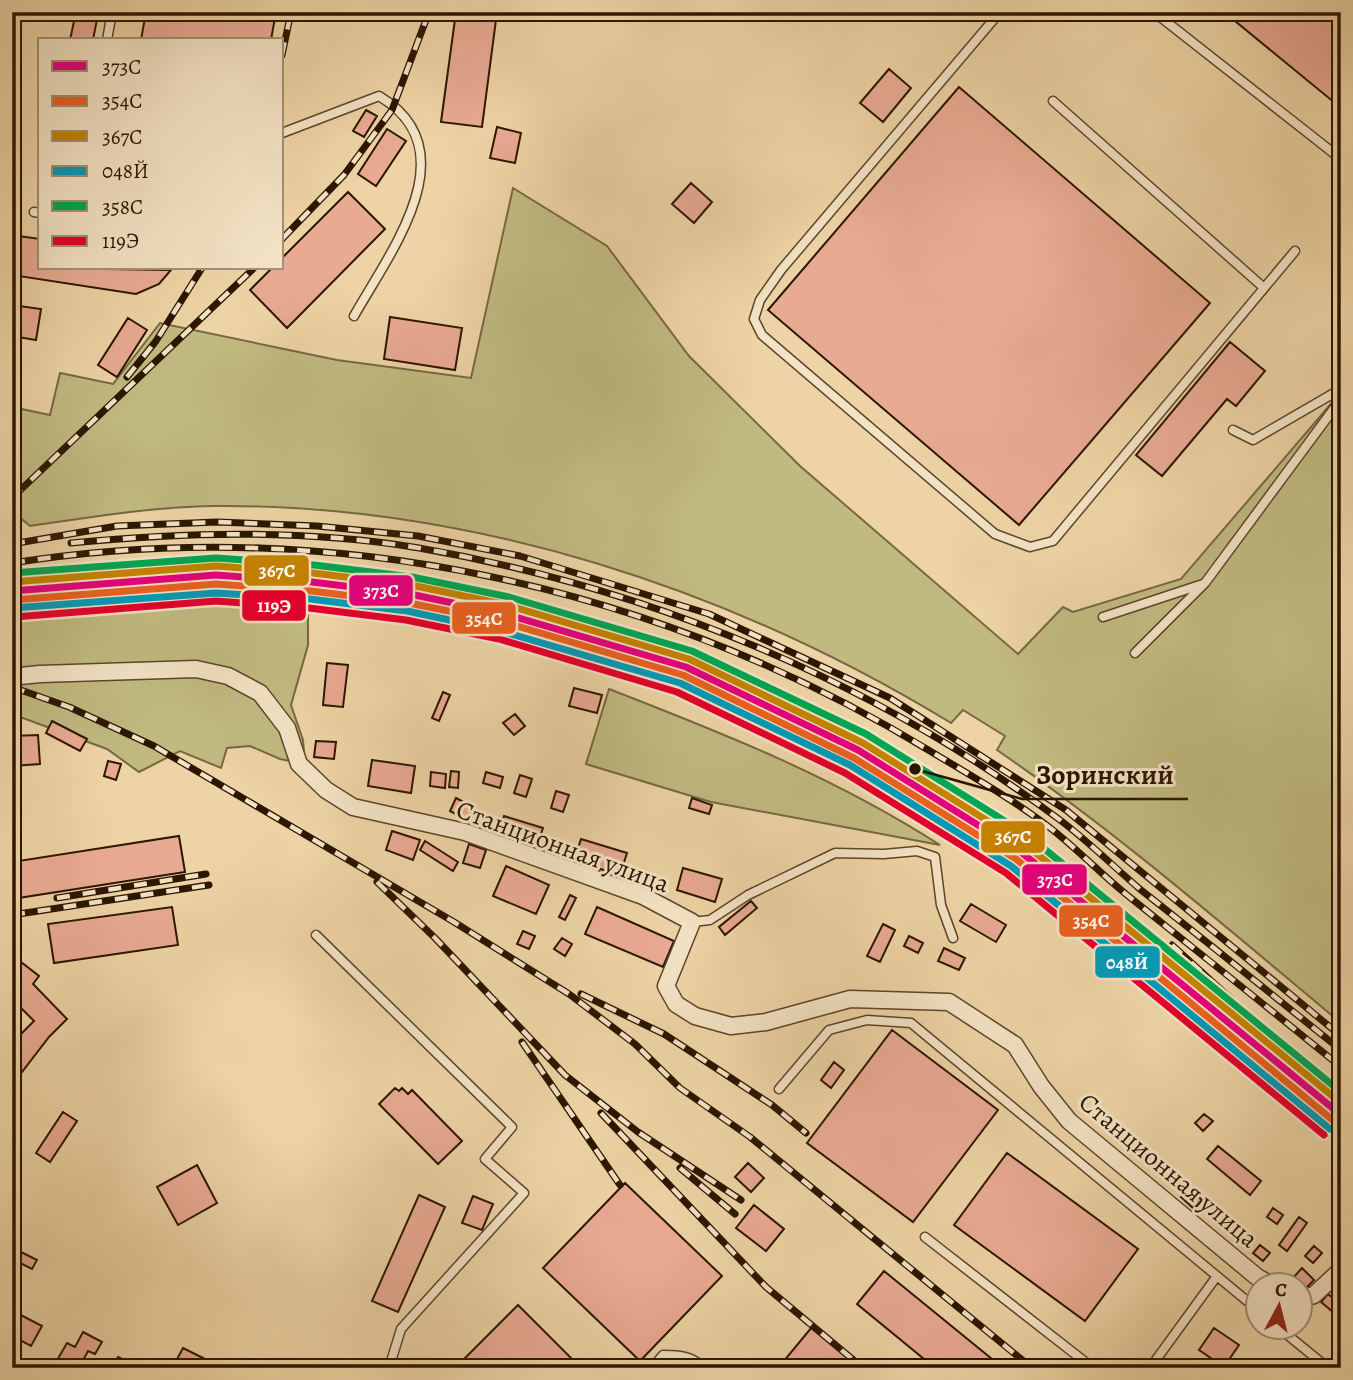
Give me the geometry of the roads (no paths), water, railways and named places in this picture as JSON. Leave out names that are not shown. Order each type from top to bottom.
[{"type":"street","name":"Станционная улица","points":[[12,681],[20,676],[40,674],[196,669],[228,676],[260,693],[286,728],[299,764],[326,790],[353,807],[465,832],[643,896],[692,922],[666,986],[676,1004],[695,1016],[731,1026],[766,1022],[850,999],[949,1002],[1015,1045],[1041,1086],[1069,1121],[1251,1272]]},
{"type":"street","points":[[1314,1295],[1341,1270]]},
{"type":"lane","points":[[107,38],[112,12]]},
{"type":"lane","points":[[1000,12],[781,270],[760,300],[754,319],[762,335],[995,534],[1030,547],[1053,541],[1295,250]]},
{"type":"lane","points":[[1154,12],[1341,159]]},
{"type":"lane","points":[[284,132],[379,96],[396,106],[422,145],[416,205],[354,316]]},
{"type":"lane","points":[[1053,101],[1263,287]]},
{"type":"lane","points":[[1233,430],[1253,440],[1341,390]]},
{"type":"lane","points":[[1135,653],[1205,583],[1341,399]]},
{"type":"lane","points":[[1102,617],[1205,583]]},
{"type":"lane","points":[[692,922],[710,920],[748,895],[835,853],[884,854],[917,850],[935,857],[941,905],[953,938]]},
{"type":"lane","points":[[316,935],[512,1127],[485,1158],[524,1193],[401,1329],[389,1368]]},
{"type":"lane","points":[[779,1089],[829,1030],[867,1020],[911,1023],[1244,1298]]},
{"type":"lane","points":[[925,1237],[1093,1368]]},
{"type":"lane","points":[[1150,1368],[1217,1276]]},
{"type":"lane","points":[[1296,1342],[1328,1368]]},
{"type":"lane","points":[[652,1368],[663,1355],[680,1354],[692,1357],[705,1368]]},
{"type":"railway","points":[[284,45],[291,12]]},
{"type":"railway","points":[[284,237],[344,175],[392,110],[429,12]]},
{"type":"railway","points":[[127,377],[156,341],[201,270]]},
{"type":"railway","points":[[12,498],[252,270]]},
{"type":"railway","points":[[12,544],[117,526],[217,522],[317,526],[418,536],[520,556],[709,614],[890,698],[1066,810],[1341,1036]]},
{"type":"railway","points":[[71,543],[158,536],[245,534],[332,538],[419,548],[505,565],[590,588],[674,615],[756,646],[913,724],[988,770],[1071,828],[1141,890],[1341,1050]]},
{"type":"railway","points":[[12,563],[131,550],[251,548],[370,557],[488,576],[603,605],[716,645],[825,693],[930,751],[1020,807],[1059,835],[1127,895],[1341,1067]]},
{"type":"railway","points":[[12,605],[123,592],[216,588],[311,594],[408,606],[502,626],[682,677],[852,760],[1014,863],[1341,1132]]},
{"type":"railway","points":[[12,687],[69,707],[154,746],[454,922],[569,994],[635,1044],[680,1088],[750,1137],[1032,1368]]},
{"type":"railway","points":[[57,898],[206,874]]},
{"type":"railway","points":[[377,882],[435,938],[565,1075],[638,1132],[741,1200]]},
{"type":"railway","points":[[12,915],[209,885]]},
{"type":"railway","points":[[1172,945],[1341,1099]]},
{"type":"railway","points":[[1164,969],[1256,1035]]},
{"type":"railway","points":[[581,994],[664,1034],[772,1105],[806,1133]]},
{"type":"railway","points":[[522,1042],[620,1185]]},
{"type":"railway","points":[[601,1113],[766,1287],[863,1368]]},
{"type":"railway","points":[[680,1168],[735,1214]]},
{"type":"place","name":"Зоринский","points":[[915,769]]}]
